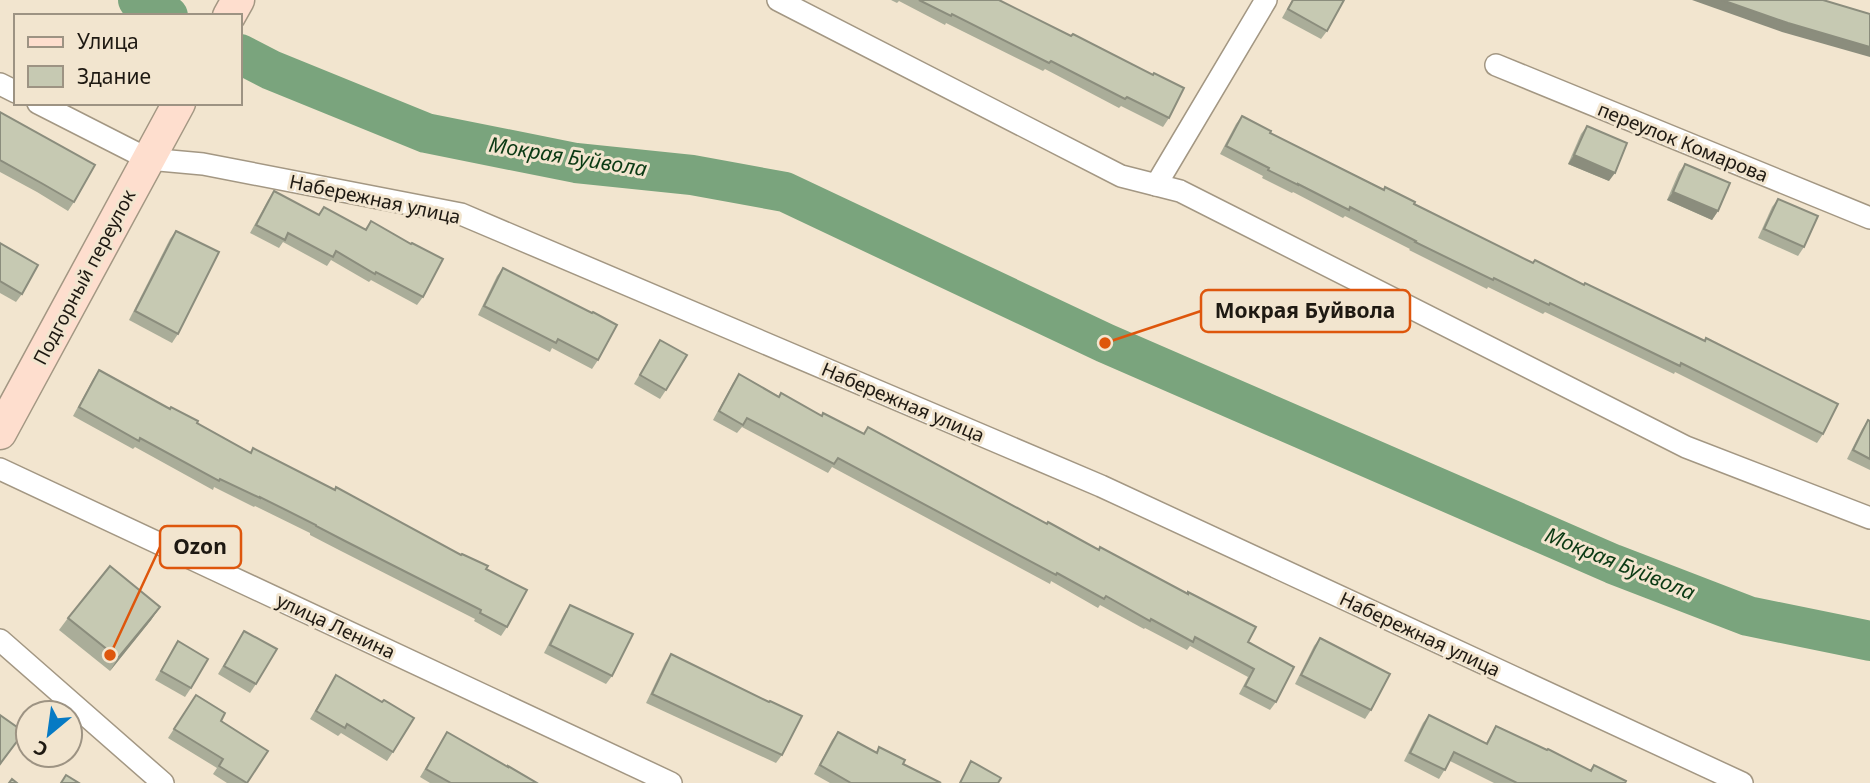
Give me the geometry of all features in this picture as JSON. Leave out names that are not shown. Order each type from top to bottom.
[{"type":"main road","name":"Подгорный переулок","points":[[0,433],[174,112]]},
{"type":"street","points":[[778,0],[1121,176],[1180,191],[1686,447],[1870,518]]},
{"type":"street","points":[[1156,185],[1266,0]]},
{"type":"street","name":"переулок Комарова","points":[[1496,65],[1870,218]]},
{"type":"street","name":"Набережная улица","points":[[42,105],[148,159],[203,164],[461,214],[1101,486],[1742,783]]},
{"type":"street","name":"улица Ленина","points":[[0,468],[671,783]]},
{"type":"street","points":[[0,640],[163,783]]},
{"type":"building","points":[[919,0],[999,0],[1184,88],[1169,118]]},
{"type":"building","points":[[1293,0],[1344,0],[1327,31],[1288,9]]},
{"type":"building","points":[[1722,0],[1823,0],[1870,14],[1870,47],[1788,23]]},
{"type":"building","points":[[0,112],[95,165],[74,202],[0,160]]},
{"type":"building","points":[[1242,116],[1271,131],[1270,133],[1384,190],[1385,187],[1533,263],[1535,260],[1705,341],[1706,338],[1838,404],[1823,434],[1681,363],[1680,366],[1550,303],[1549,305],[1494,278],[1493,280],[1350,207],[1349,210],[1268,170],[1269,168],[1226,146]]},
{"type":"building","points":[[1587,126],[1627,143],[1615,173],[1574,155]]},
{"type":"building","points":[[1685,164],[1730,183],[1718,211],[1673,192]]},
{"type":"building","points":[[274,191],[319,215],[324,207],[366,230],[371,221],[443,259],[423,297],[376,272],[375,274],[336,251],[333,257],[288,233],[285,240],[256,225]]},
{"type":"building","points":[[1778,199],[1818,216],[1804,247],[1764,229]]},
{"type":"building","points":[[176,231],[219,252],[178,334],[135,311]]},
{"type":"building","points":[[0,243],[38,265],[22,294],[0,281]]},
{"type":"building","points":[[503,268],[617,325],[598,360],[558,339],[556,343],[484,306]]},
{"type":"building","points":[[660,340],[687,355],[666,390],[640,375]]},
{"type":"building","points":[[99,370],[170,409],[171,407],[198,421],[197,423],[251,453],[253,448],[335,490],[336,487],[461,555],[488,566],[486,569],[527,590],[507,627],[480,613],[481,610],[316,525],[260,497],[220,479],[219,481],[79,407]]},
{"type":"building","points":[[739,374],[779,397],[781,393],[822,416],[823,413],[864,434],[868,427],[1047,524],[1048,522],[1099,550],[1100,547],[1256,627],[1248,642],[1294,667],[1276,702],[1245,686],[1254,669],[1195,637],[1193,642],[1106,596],[1104,599],[1057,573],[1056,575],[838,458],[834,464],[747,418],[743,425],[719,411]]},
{"type":"building","points":[[1868,420],[1870,421],[1870,459],[1853,450]]},
{"type":"building","points":[[110,566],[160,607],[118,658],[68,618]]},
{"type":"building","points":[[570,605],[633,634],[612,676],[550,645]]},
{"type":"building","points":[[244,631],[277,649],[256,684],[224,666]]},
{"type":"building","points":[[1320,638],[1390,674],[1371,710],[1301,675]]},
{"type":"building","points":[[178,641],[208,659],[191,688],[161,671]]},
{"type":"building","points":[[671,654],[802,716],[782,755],[652,694]]},
{"type":"building","points":[[336,675],[414,718],[393,752],[347,724],[345,728],[316,711]]},
{"type":"building","points":[[196,695],[225,713],[221,721],[268,751],[247,783],[219,766],[223,759],[174,729]]},
{"type":"building","points":[[0,715],[14,725],[14,745],[0,764]]},
{"type":"building","points":[[1429,715],[1487,744],[1496,726],[1591,771],[1594,765],[1626,781],[1517,783],[1454,752],[1445,770],[1410,753]]},
{"type":"building","points":[[447,732],[537,783],[451,783],[426,769]]},
{"type":"building","points":[[838,732],[877,753],[879,747],[905,760],[903,764],[941,783],[851,783],[820,765]]},
{"type":"building","points":[[971,761],[1001,778],[998,783],[960,783]]},
{"type":"building","points":[[66,775],[79,783],[61,783]]},
{"type":"waterway","name":"Мокрая Буйвола","points":[[138,0],[164,14]]},
{"type":"waterway","name":"Мокрая Буйвола","points":[[242,55],[271,70],[426,133],[576,163],[692,175],[785,192],[1105,343],[1613,564],[1748,616],[1870,641]]},
{"type":"place","name":"Мокрая Буйвола","points":[[1105,343]]},
{"type":"place","name":"Ozon","points":[[110,655]]}]
